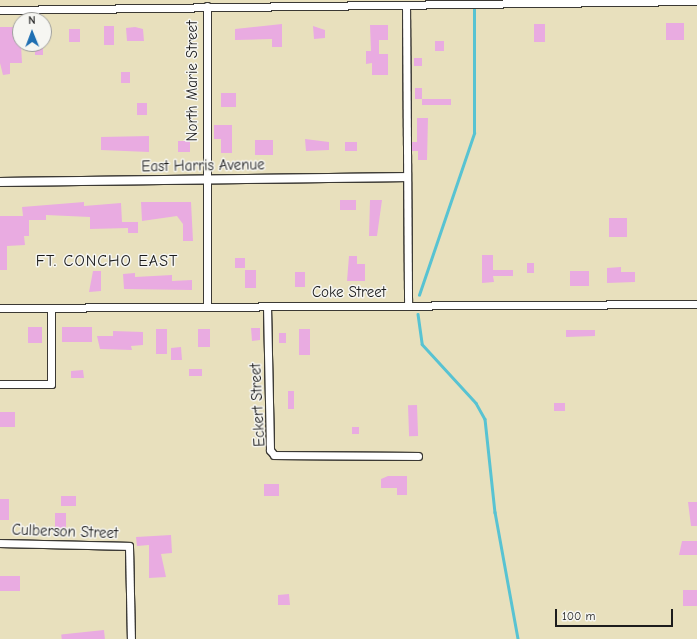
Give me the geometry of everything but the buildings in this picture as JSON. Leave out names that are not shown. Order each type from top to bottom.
[{"type":"street","points":[[0,10],[207,6],[697,1]]},
{"type":"street","points":[[406,5],[408,306]]},
{"type":"street","name":"North Marie Street","points":[[207,6],[207,307]]},
{"type":"street","name":"East Harris Avenue","points":[[0,182],[407,177]]},
{"type":"street","name":"Coke Street","points":[[0,308],[697,304]]},
{"type":"street","name":"Eckert Street","points":[[267,306],[270,450],[274,455],[418,456]]},
{"type":"street","points":[[0,384],[51,384],[51,308]]},
{"type":"street","name":"Culberson Street","points":[[0,543],[129,546],[130,639]]},
{"type":"waterway","points":[[419,295],[474,133],[474,0]]},
{"type":"waterway","points":[[418,314],[422,344],[476,403],[485,419],[495,512],[518,639]]},
{"type":"district","name":"FT. CONCHO EAST","points":[[107,261]]}]
